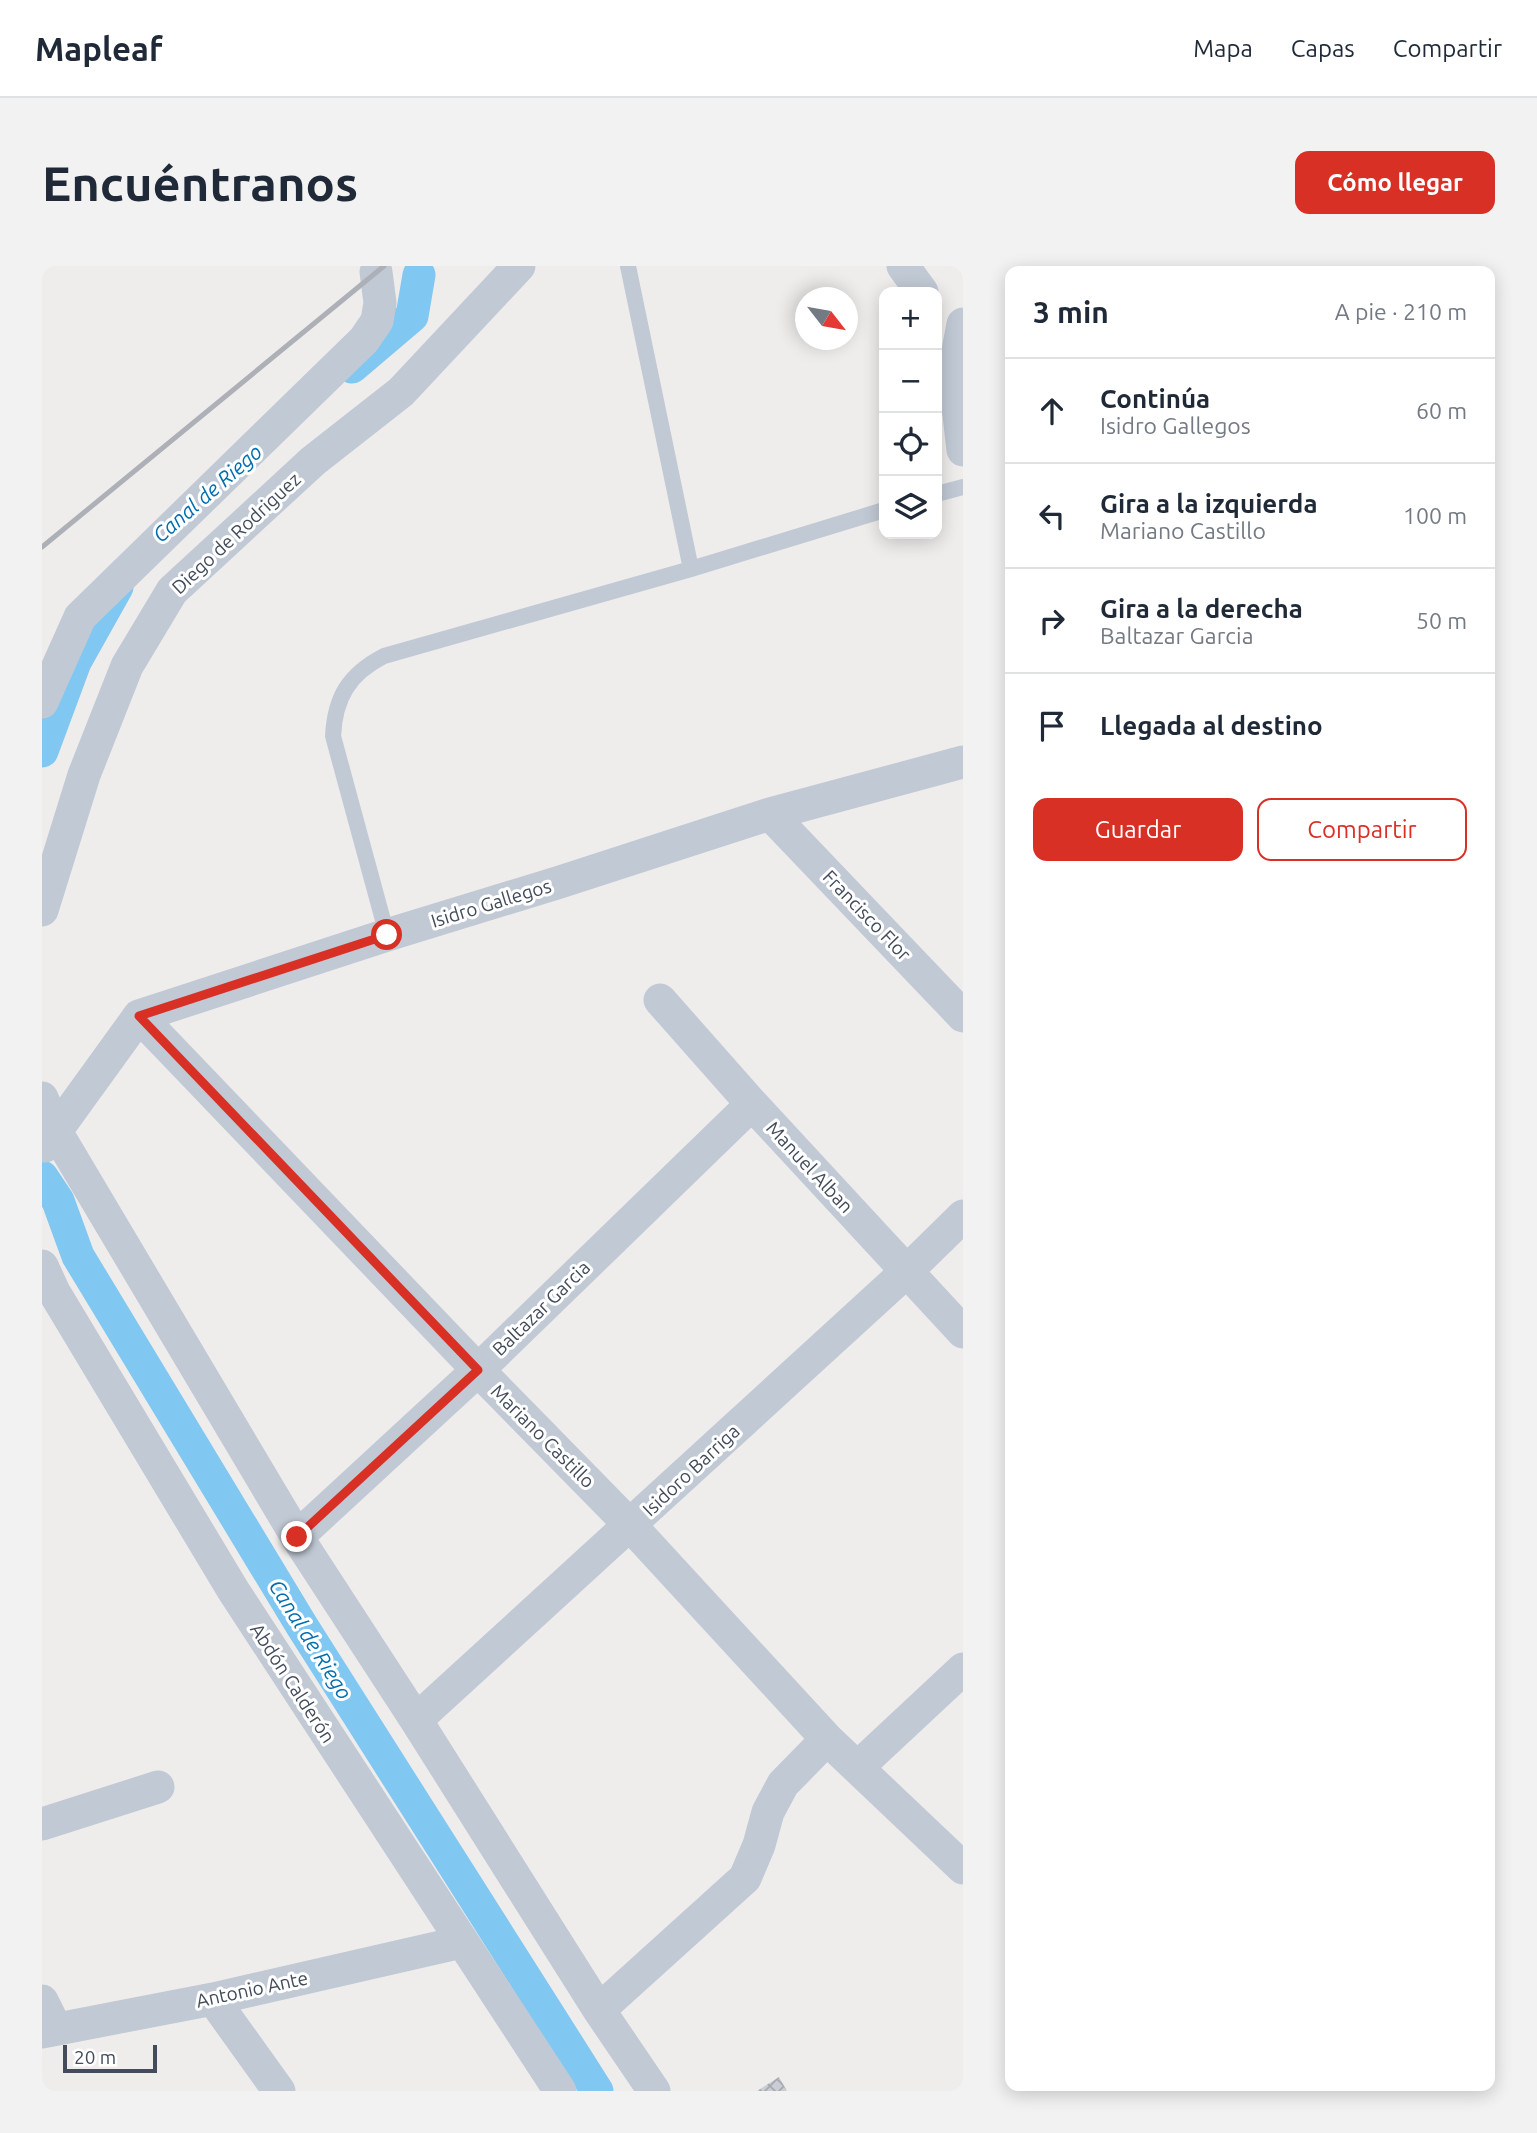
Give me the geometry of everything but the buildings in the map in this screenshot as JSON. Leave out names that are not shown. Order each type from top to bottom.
[{"type":"street","name":"Diego de Rodriguez","points":[[42,910],[84,775],[127,666],[172,591],[313,461],[401,392],[519,266]]},
{"type":"street","points":[[904,266],[919,287]]},
{"type":"street","points":[[42,702],[80,617],[364,340],[377,321],[380,303],[376,269]]},
{"type":"street","points":[[942,317],[961,334],[954,372],[963,450]]},
{"type":"street","name":"Isidro Gallegos","points":[[139,1016],[770,814],[963,762]]},
{"type":"street","name":"Francisco Flor","points":[[770,814],[963,1016]]},
{"type":"street","name":"Manuel Alban","points":[[660,1000],[752,1104],[963,1332]]},
{"type":"street","points":[[49,1140],[139,1016]]},
{"type":"street","name":"Mariano Castillo","points":[[139,1016],[478,1370],[631,1525],[827,1739],[963,1868]]},
{"type":"street","points":[[42,1098],[49,1140],[297,1537],[599,2010],[654,2091]]},
{"type":"street","name":"Baltazar Garcia","points":[[297,1537],[478,1370],[752,1104]]},
{"type":"street","name":"Isidoro Barriga","points":[[416,1720],[907,1271],[963,1216]]},
{"type":"street","name":"Abdón Calderón","points":[[42,1266],[54,1292],[233,1590],[560,2091]]},
{"type":"street","points":[[858,1767],[963,1669]]},
{"type":"street","points":[[599,2010],[745,1878],[759,1845],[768,1812],[783,1784],[827,1739]]},
{"type":"street","points":[[42,1824],[158,1787]]},
{"type":"street","name":"Antonio Ante","points":[[47,2021],[213,1999],[462,1942]]},
{"type":"street","points":[[213,1999],[279,2091]]},
{"type":"lane","points":[[628,266],[691,569]]},
{"type":"lane","points":[[942,493],[963,486]]},
{"type":"lane","points":[[387,935],[333,736],[338,702],[346,686],[369,663],[384,656],[691,569],[879,512]]},
{"type":"waterway","name":"Canal de Riego","points":[[352,367],[412,316],[419,275]]},
{"type":"waterway","name":"Canal de Riego","points":[[42,751],[75,662],[117,587]]},
{"type":"waterway","name":"Canal de Riego","points":[[42,1177],[58,1201],[78,1256],[302,1626],[597,2091]]},
{"type":"railway","points":[[42,547],[384,266]]},
{"type":"route","points":[[297,1537],[478,1370],[139,1016],[387,935]]}]
